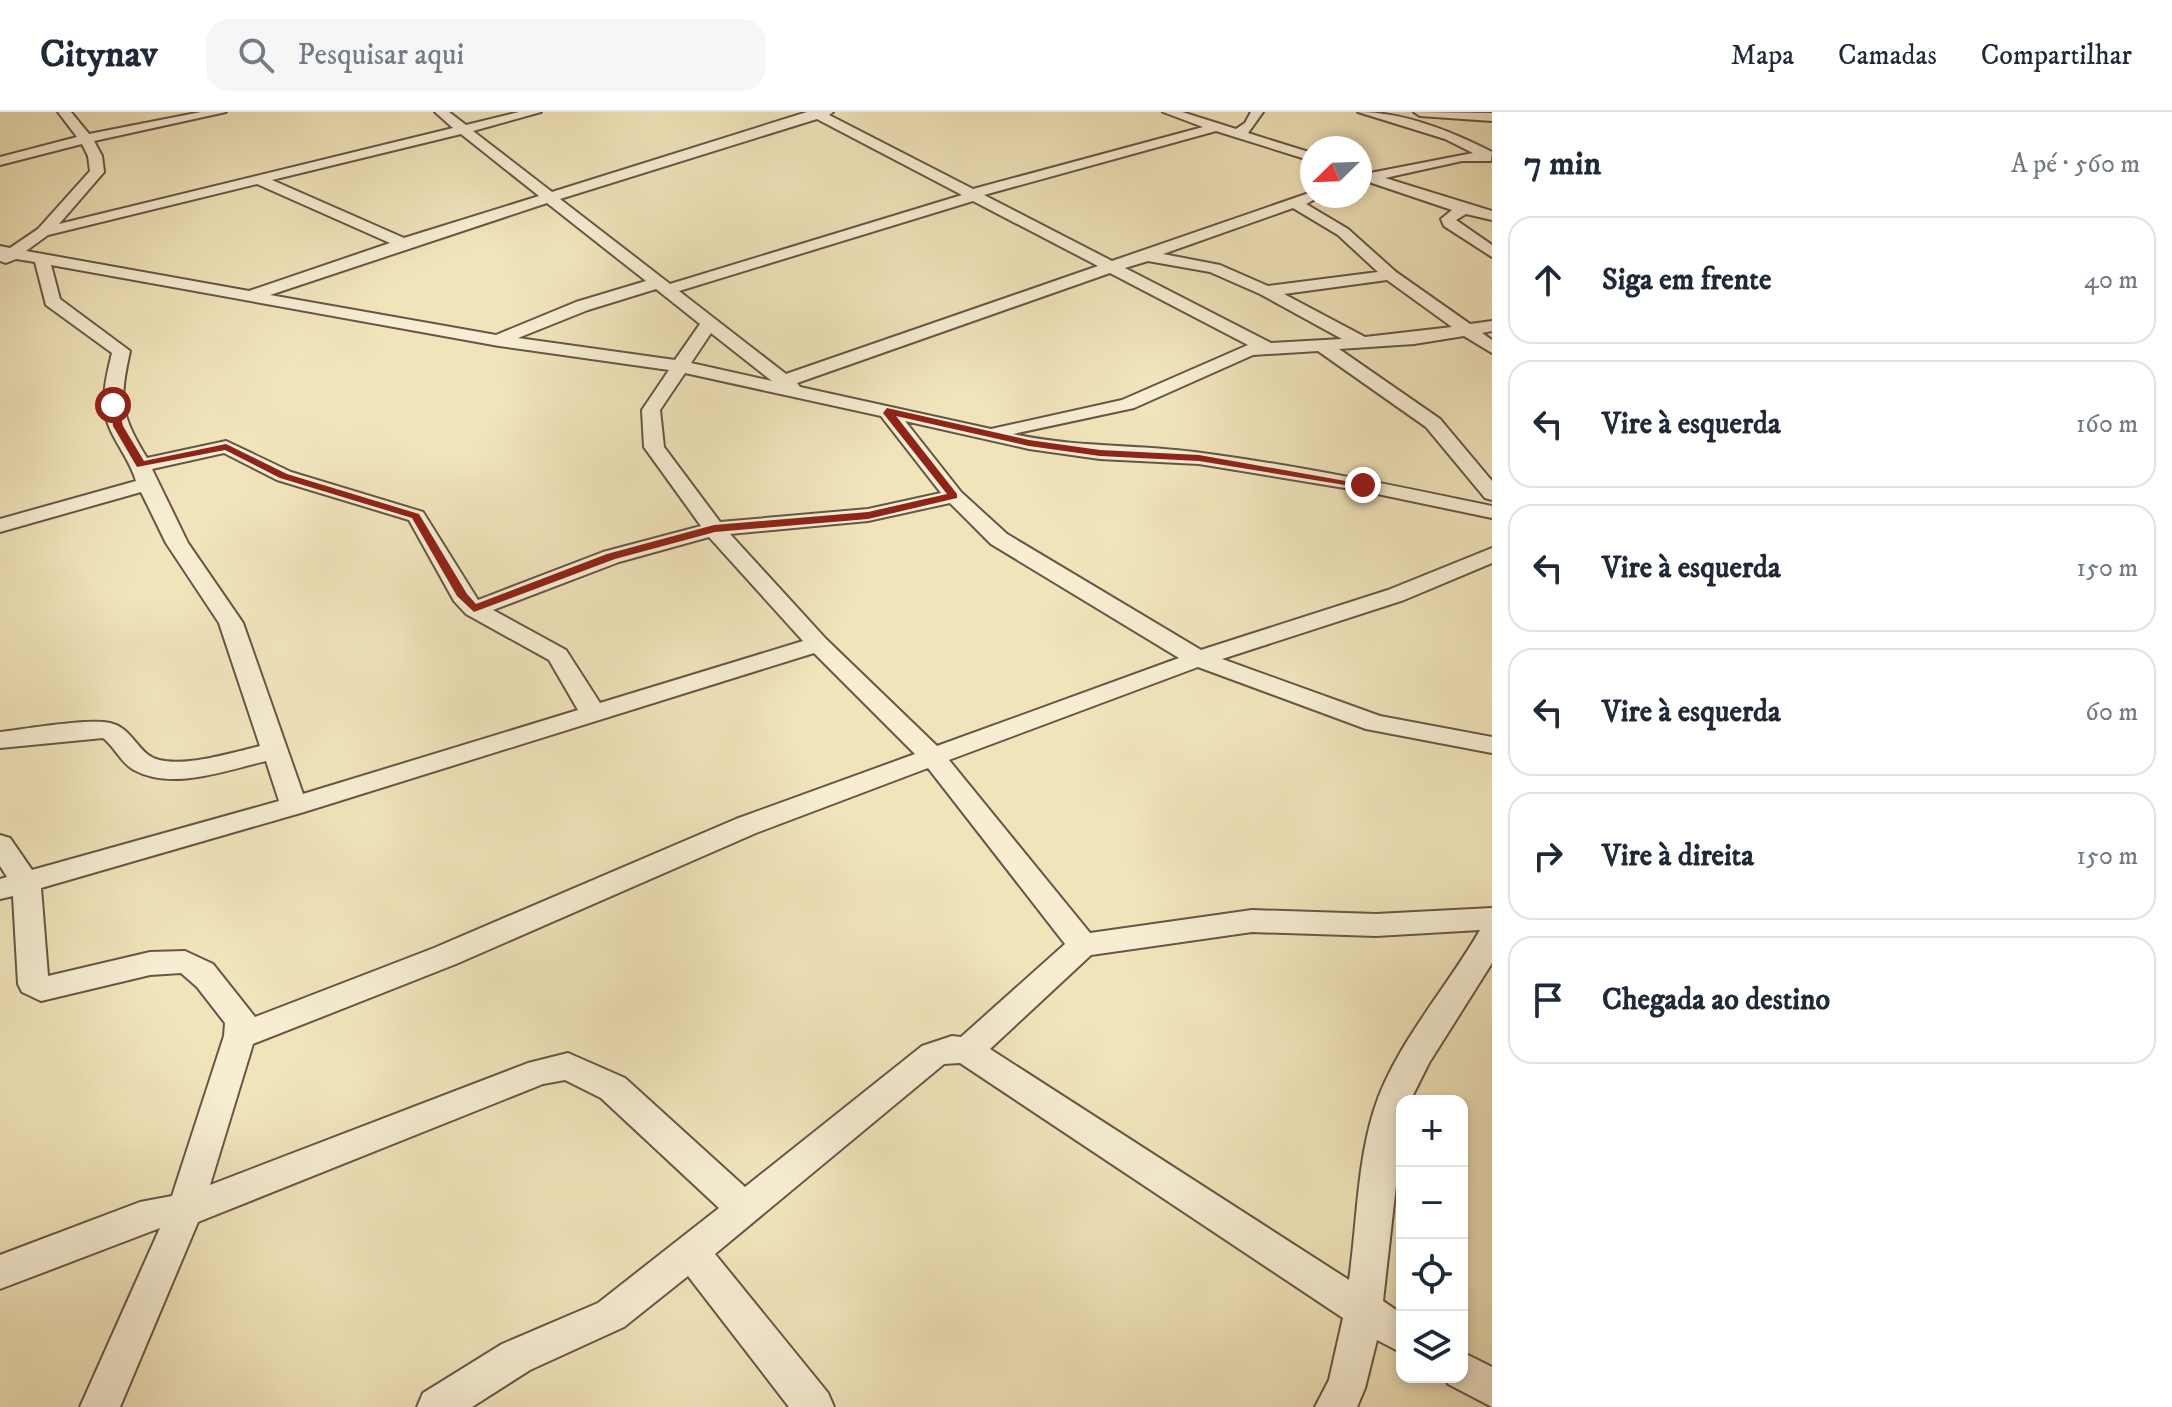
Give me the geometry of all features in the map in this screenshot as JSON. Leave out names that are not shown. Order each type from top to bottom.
[{"type":"street","points":[[4,256],[43,232],[97,172],[98,164],[85,139],[64,112]]},
{"type":"street","points":[[0,161],[85,139],[220,112]]},
{"type":"street","points":[[441,112],[789,385]]},
{"type":"street","points":[[43,232],[535,112]]},
{"type":"street","points":[[1169,112],[1300,153]]},
{"type":"street","points":[[1238,134],[1250,125],[1257,112]]},
{"type":"street","points":[[1364,112],[1450,136],[1492,158]]},
{"type":"street","points":[[1420,112],[1492,117]]},
{"type":"street","points":[[246,297],[403,243],[819,113],[1267,348]]},
{"type":"street","points":[[499,341],[582,306],[1217,127]]},
{"type":"street","points":[[1372,175],[1462,157],[1492,158]]},
{"type":"street","points":[[260,180],[403,243]]},
{"type":"street","points":[[1372,180],[1488,214]]},
{"type":"street","points":[[789,385],[1141,255],[1300,201]]},
{"type":"street","points":[[1294,203],[1343,232],[1390,275],[1492,348]]},
{"type":"street","points":[[1463,209],[1448,219],[1449,223],[1492,252]]},
{"type":"street","points":[[1141,255],[1205,265],[1266,291],[1361,342]]},
{"type":"street","points":[[4,256],[42,259],[499,341],[680,366],[789,385],[986,434],[1100,453],[1199,458],[1363,485],[1492,512]]},
{"type":"street","points":[[42,259],[52,301],[121,351],[112,392],[118,426],[177,543],[231,623],[294,806]]},
{"type":"street","points":[[1266,291],[1390,275]]},
{"type":"street","points":[[709,323],[651,410],[654,447],[714,529],[818,644],[932,756],[1083,945]]},
{"type":"street","points":[[986,434],[1127,404],[1241,353],[1492,326]]},
{"type":"street","points":[[1321,345],[1433,423],[1492,494]]},
{"type":"street","points":[[887,411],[954,496],[999,539],[1028,560],[1198,659],[1375,723],[1492,745]]},
{"type":"street","points":[[0,526],[226,447],[274,473],[416,516],[462,596],[474,609],[558,655],[593,713]]},
{"type":"street","points":[[474,609],[611,557],[714,529],[868,515],[954,496]]},
{"type":"street","points":[[240,1036],[445,956],[746,826],[1198,659],[1396,595],[1492,555]]},
{"type":"street","points":[[13,885],[294,806],[818,644]]},
{"type":"street","points":[[0,740],[106,730],[116,733],[141,763],[159,770],[274,751]]},
{"type":"street","points":[[0,845],[13,885],[33,984],[41,989],[56,987],[161,961],[184,961],[195,966],[241,1020],[240,1036],[185,1211],[100,1407]]},
{"type":"street","points":[[967,1051],[1083,945],[1281,919],[1376,925],[1492,919]]},
{"type":"street","points":[[1335,1407],[1348,1386],[1363,1311],[1386,1124],[1415,1055],[1463,987],[1492,936]]},
{"type":"street","points":[[437,1407],[547,1341],[611,1315],[933,1055],[952,1049],[967,1051],[1396,1331]]},
{"type":"street","points":[[0,1272],[140,1218],[161,1212],[185,1211],[539,1072],[568,1066],[613,1088],[744,1209]]},
{"type":"street","points":[[691,1252],[814,1407]]},
{"type":"street","points":[[1468,1375],[1492,1389]]},
{"type":"route","points":[[113,405],[118,426],[141,465],[217,447],[232,448],[264,469],[416,516],[462,596],[474,609],[611,557],[714,529],[841,519],[954,496],[887,411],[1029,443],[1100,453],[1199,458],[1363,485]]}]
